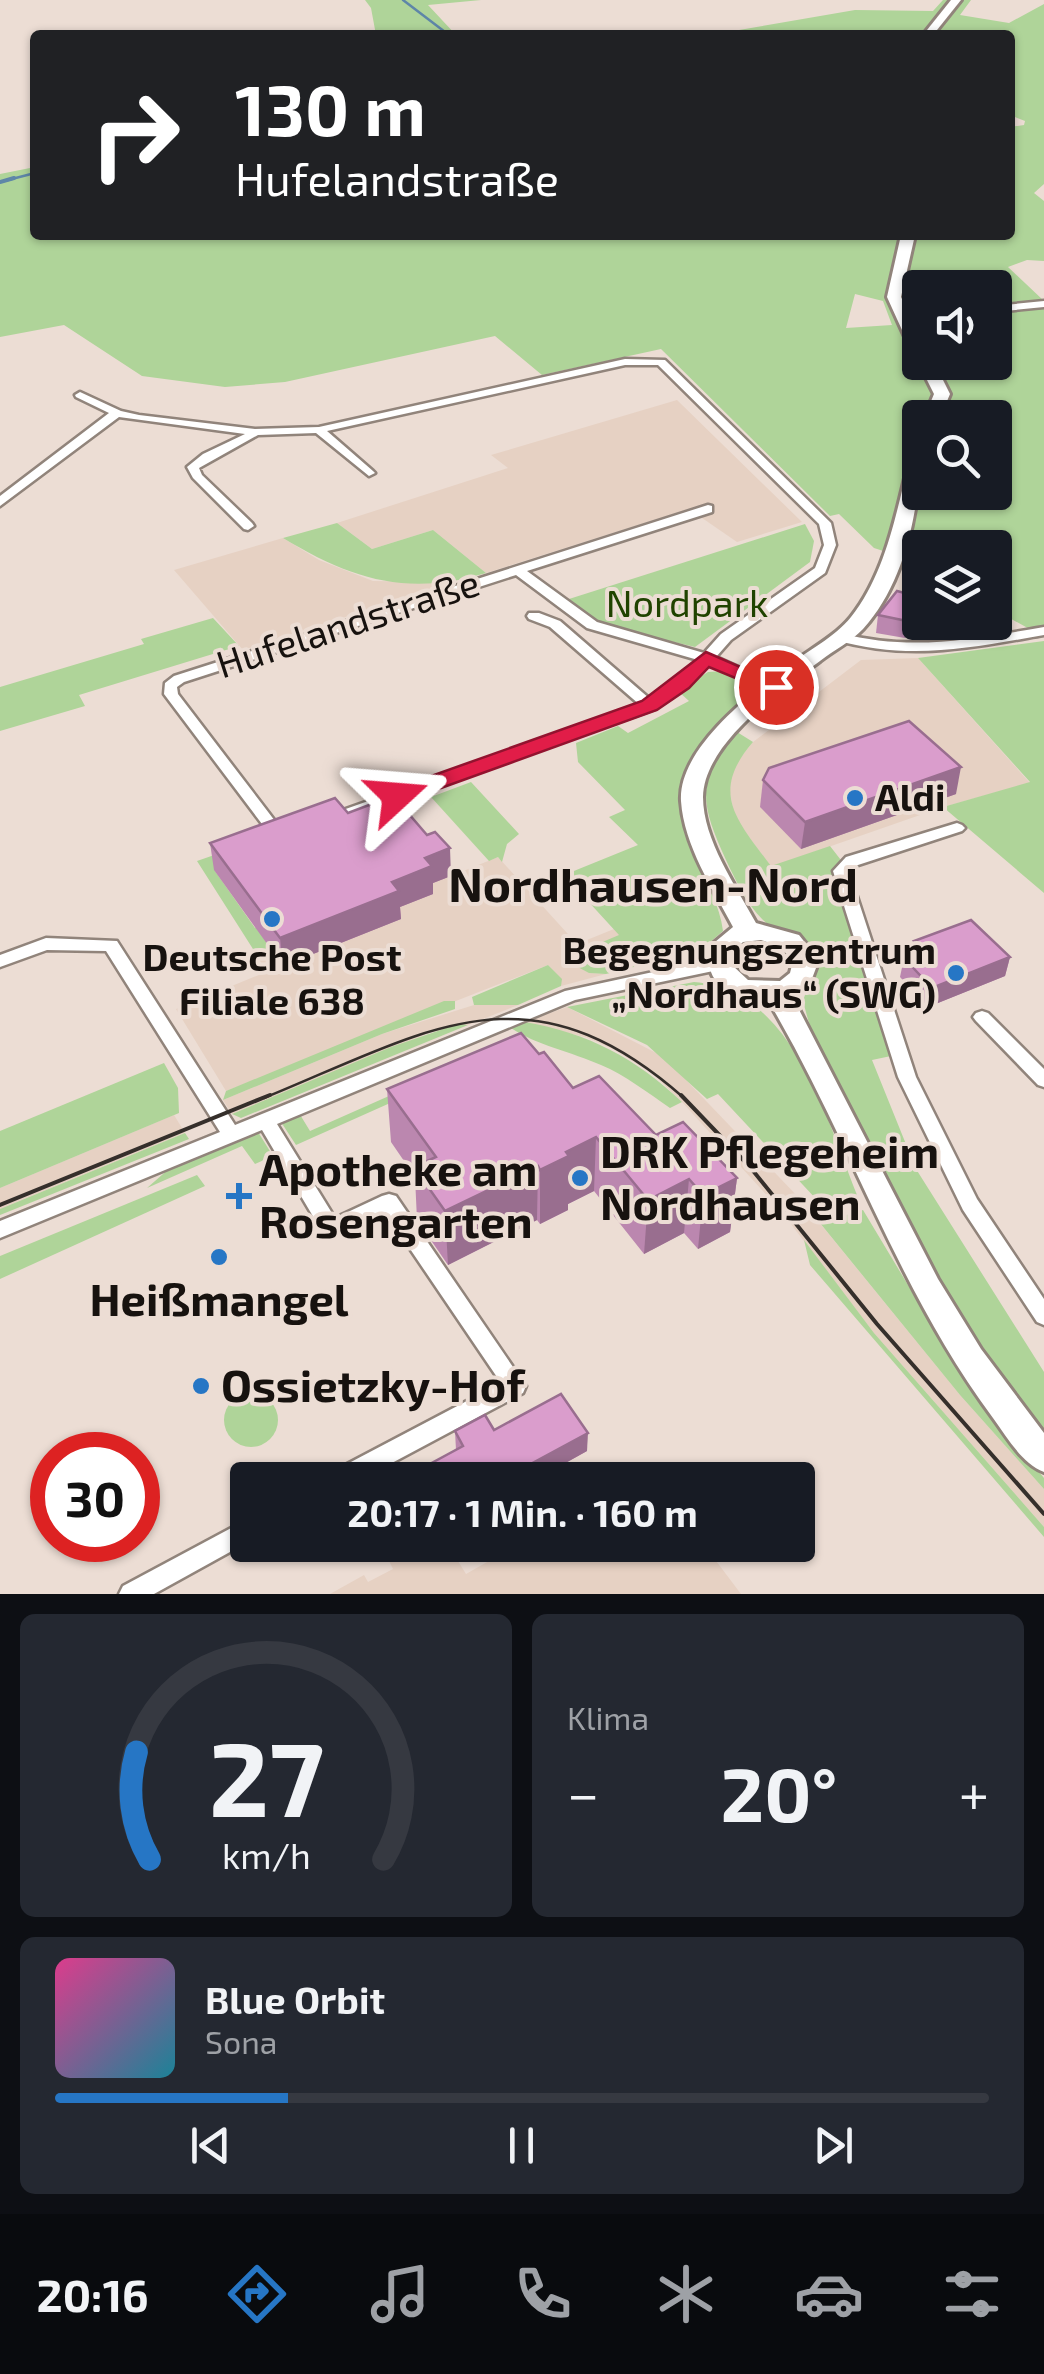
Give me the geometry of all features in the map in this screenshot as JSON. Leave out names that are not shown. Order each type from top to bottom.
[{"type":"main road","points":[[931,30],[956,0]]},
{"type":"main road","points":[[902,318],[894,297],[907,240]]},
{"type":"main road","points":[[748,932],[709,855],[692,798],[695,770],[712,742],[869,610],[884,579],[904,510]]},
{"type":"main road","points":[[762,931],[790,940],[806,960],[801,980],[777,992],[746,990],[723,974],[718,964],[721,947],[748,932],[762,931]]},
{"type":"main road","points":[[777,992],[963,1353],[1044,1458]]},
{"type":"street","points":[[1012,307],[1044,304]]},
{"type":"street","points":[[80,394],[117,413],[255,432],[319,430],[625,362],[661,362],[817,513],[829,532],[827,560],[820,570],[726,637],[682,683],[650,706]]},
{"type":"street","points":[[3,494],[117,413]]},
{"type":"street","points":[[319,430],[369,474]]},
{"type":"street","points":[[248,526],[196,476],[193,468],[200,460],[244,442],[255,432]]},
{"type":"street","name":"Hufelandstraße","points":[[534,616],[555,624],[650,706],[305,828],[270,825],[171,694],[170,686],[179,678],[708,509]]},
{"type":"street","name":"Hufelandstraße","points":[[517,570],[592,625],[706,658],[776,687]]},
{"type":"street","points":[[840,637],[874,649],[968,643],[1044,631]]},
{"type":"street","points":[[957,828],[852,861],[841,871],[907,1077],[970,1204],[1041,1308]]},
{"type":"street","points":[[0,961],[46,944],[111,945],[232,1134]]},
{"type":"street","points":[[0,1230],[585,990],[718,964]]},
{"type":"street","points":[[982,1017],[1044,1080]]},
{"type":"street","points":[[264,1120],[331,1229],[389,1202],[515,1386],[372,1462]]},
{"type":"street","points":[[131,1594],[230,1540]]},
{"type":"shaded area","points":[[677,400],[802,522],[737,542],[689,509],[486,573],[433,530],[372,549],[337,523],[508,468],[491,455]]},
{"type":"shaded area","points":[[283,538],[319,560],[373,581],[454,582],[243,650],[174,570]]},
{"type":"shaded area","points":[[918,658],[1030,783],[943,807],[771,867],[735,818],[728,784],[736,763],[753,742],[861,660]]},
{"type":"shaded area","points":[[498,857],[577,944],[614,929],[620,935],[589,973],[606,974],[561,986],[561,979],[548,965],[226,1091],[176,1009],[266,972],[258,957],[281,948],[256,929],[214,870],[436,859],[451,876]]},
{"type":"shaded area","points":[[474,1005],[518,1005],[468,1025],[431,1032],[232,1114],[223,1100],[382,1034]]},
{"type":"shaded area","points":[[567,1007],[664,1057],[801,1200],[960,1395],[1044,1489],[1044,1527],[874,1333],[781,1211],[682,1102],[653,1074],[613,1049],[588,1038],[525,1022]]},
{"type":"shaded area","points":[[174,1115],[185,1133],[0,1209],[0,1188]]},
{"type":"shaded area","points":[[390,1562],[459,1562],[466,1574],[487,1562],[717,1562],[741,1594],[330,1594],[364,1575],[368,1582],[393,1569]]},
{"type":"green space","points":[[365,0],[481,0],[428,5],[451,30],[375,30],[371,8]]},
{"type":"green space","points":[[943,0],[971,0],[960,15],[1009,23],[1044,4],[1044,184],[1034,193],[1044,201],[1044,261],[1027,260],[1008,267],[1011,270],[902,270],[902,380],[1012,380],[1012,271],[1044,301],[1044,637],[1012,619],[1012,530],[902,530],[902,557],[874,548],[839,514],[830,516],[661,349],[542,375],[495,336],[285,382],[225,387],[142,376],[64,325],[0,337],[0,174],[30,168],[30,240],[1015,240],[1015,126],[1024,125],[1025,121],[1015,117],[1015,30],[739,30],[855,10],[933,11]],"holes":[[[855,294],[883,301],[892,325],[846,328]]]},
{"type":"green space","points":[[337,523],[372,549],[433,530],[486,573],[431,583],[380,580],[332,564],[283,538]]},
{"type":"green space","name":"Nordpark","points":[[805,524],[814,541],[810,562],[695,647],[603,625],[569,599]]},
{"type":"green space","points":[[213,618],[239,646],[79,695],[85,706],[0,731],[0,687],[144,644],[141,639]]},
{"type":"green space","points":[[1044,641],[1044,893],[943,807],[1030,782],[918,658]]},
{"type":"green space","points":[[725,671],[744,677],[752,685],[752,696],[700,747],[684,783],[687,829],[716,902],[723,931],[701,950],[606,974],[589,973],[567,957],[619,935],[564,875],[638,845],[609,817],[625,810],[578,762],[576,743],[618,726],[628,733],[689,701],[678,691],[708,672]]},
{"type":"green space","points":[[737,732],[753,742],[732,776],[733,806],[771,866],[830,846],[844,864],[857,940],[891,1056],[872,1060],[916,1169],[1044,1372],[1044,1436],[964,1327],[810,1027],[803,1001],[816,961],[803,942],[770,926],[757,913],[746,899],[718,841],[707,808],[708,779]]},
{"type":"green space","points":[[471,782],[519,834],[507,844],[502,862],[498,857],[489,861],[431,797]]},
{"type":"green space","points":[[263,838],[215,871],[255,928],[265,925],[281,948],[258,957],[197,861]]},
{"type":"green space","points":[[548,965],[562,979],[561,986],[518,1005],[474,1005],[472,997]]},
{"type":"green space","points":[[694,982],[728,990],[756,1007],[780,1032],[818,1095],[857,1195],[830,1202],[817,1200],[718,1094],[707,1099],[647,1045],[567,1007]]},
{"type":"green space","points":[[444,1001],[455,1001],[455,1009],[382,1034],[223,1100],[226,1091]]},
{"type":"green space","points":[[525,1022],[570,1033],[610,1050],[647,1072],[682,1102],[670,1108],[610,1069],[511,1028]]},
{"type":"green space","points":[[458,1024],[468,1025],[241,1118],[232,1114],[391,1047]]},
{"type":"green space","points":[[495,1049],[500,1054],[296,1145],[281,1122],[299,1113],[310,1131]]},
{"type":"green space","points":[[164,1063],[178,1088],[179,1113],[0,1188],[0,1131]]},
{"type":"green space","points":[[258,1132],[273,1156],[255,1164],[242,1146],[147,1188],[171,1167]]},
{"type":"green space","points":[[185,1133],[189,1139],[0,1215],[0,1209]]},
{"type":"green space","points":[[197,1175],[205,1186],[0,1279],[0,1256]]},
{"type":"green space","points":[[863,1210],[971,1390],[1044,1478],[1044,1489],[960,1395],[820,1223]]},
{"type":"green space","points":[[804,1240],[874,1333],[1044,1527],[1044,1537],[810,1265]]},
{"type":"green space","points":[[251,1393],[270,1401],[278,1420],[270,1439],[251,1447],[232,1439],[224,1420],[232,1401]]},
{"type":"building","points":[[897,591],[902,592],[902,620],[878,615]]},
{"type":"building","points":[[909,721],[961,767],[805,822],[763,780],[769,768]]},
{"type":"building","points":[[335,798],[348,813],[377,802],[386,812],[402,806],[427,835],[435,832],[450,848],[425,858],[432,866],[392,882],[399,891],[280,938],[210,843]]},
{"type":"building","points":[[971,920],[1010,957],[932,988],[904,958],[923,950],[914,941]]},
{"type":"building","points":[[521,1033],[539,1054],[544,1052],[573,1088],[599,1076],[656,1135],[683,1122],[737,1178],[703,1195],[689,1179],[648,1200],[596,1137],[566,1152],[569,1156],[540,1170],[538,1166],[445,1211],[414,1167],[436,1157],[387,1089]]},
{"type":"building","points":[[561,1394],[588,1433],[534,1462],[433,1462],[463,1446],[455,1431],[485,1415],[494,1430]]},
{"type":"waterway","points":[[403,0],[442,30]]},
{"type":"waterway","points":[[4,181],[30,174]]},
{"type":"waterway","points":[[0,182],[14,178]]},
{"type":"tram line","points":[[264,1098],[428,1032],[477,1021],[526,1020],[576,1030],[628,1056],[684,1098]]},
{"type":"tram line","points":[[0,1205],[270,1095]]},
{"type":"tram line","points":[[684,1098],[750,1167],[877,1324],[1044,1514]]},
{"type":"place","name":"Aldi","points":[[855,798]]},
{"type":"place","name":"Deutsche Post Filiale 638","points":[[272,919]]},
{"type":"place","name":"Begegnungszentrum „Nordhaus“ (SWG)","points":[[956,973]]},
{"type":"place","name":"DRK Pflegeheim Nordhausen","points":[[580,1178]]},
{"type":"place","name":"Apotheke am Rosengarten","points":[[239,1196]]},
{"type":"place","name":"Heißmangel","points":[[219,1257]]},
{"type":"place","name":"Ossietzky-Hof","points":[[201,1386]]},
{"type":"district","name":"Nordhausen-Nord","points":[[653,885]]},
{"type":"route","points":[[397,796],[650,706],[682,683],[706,658],[776,687]]}]
